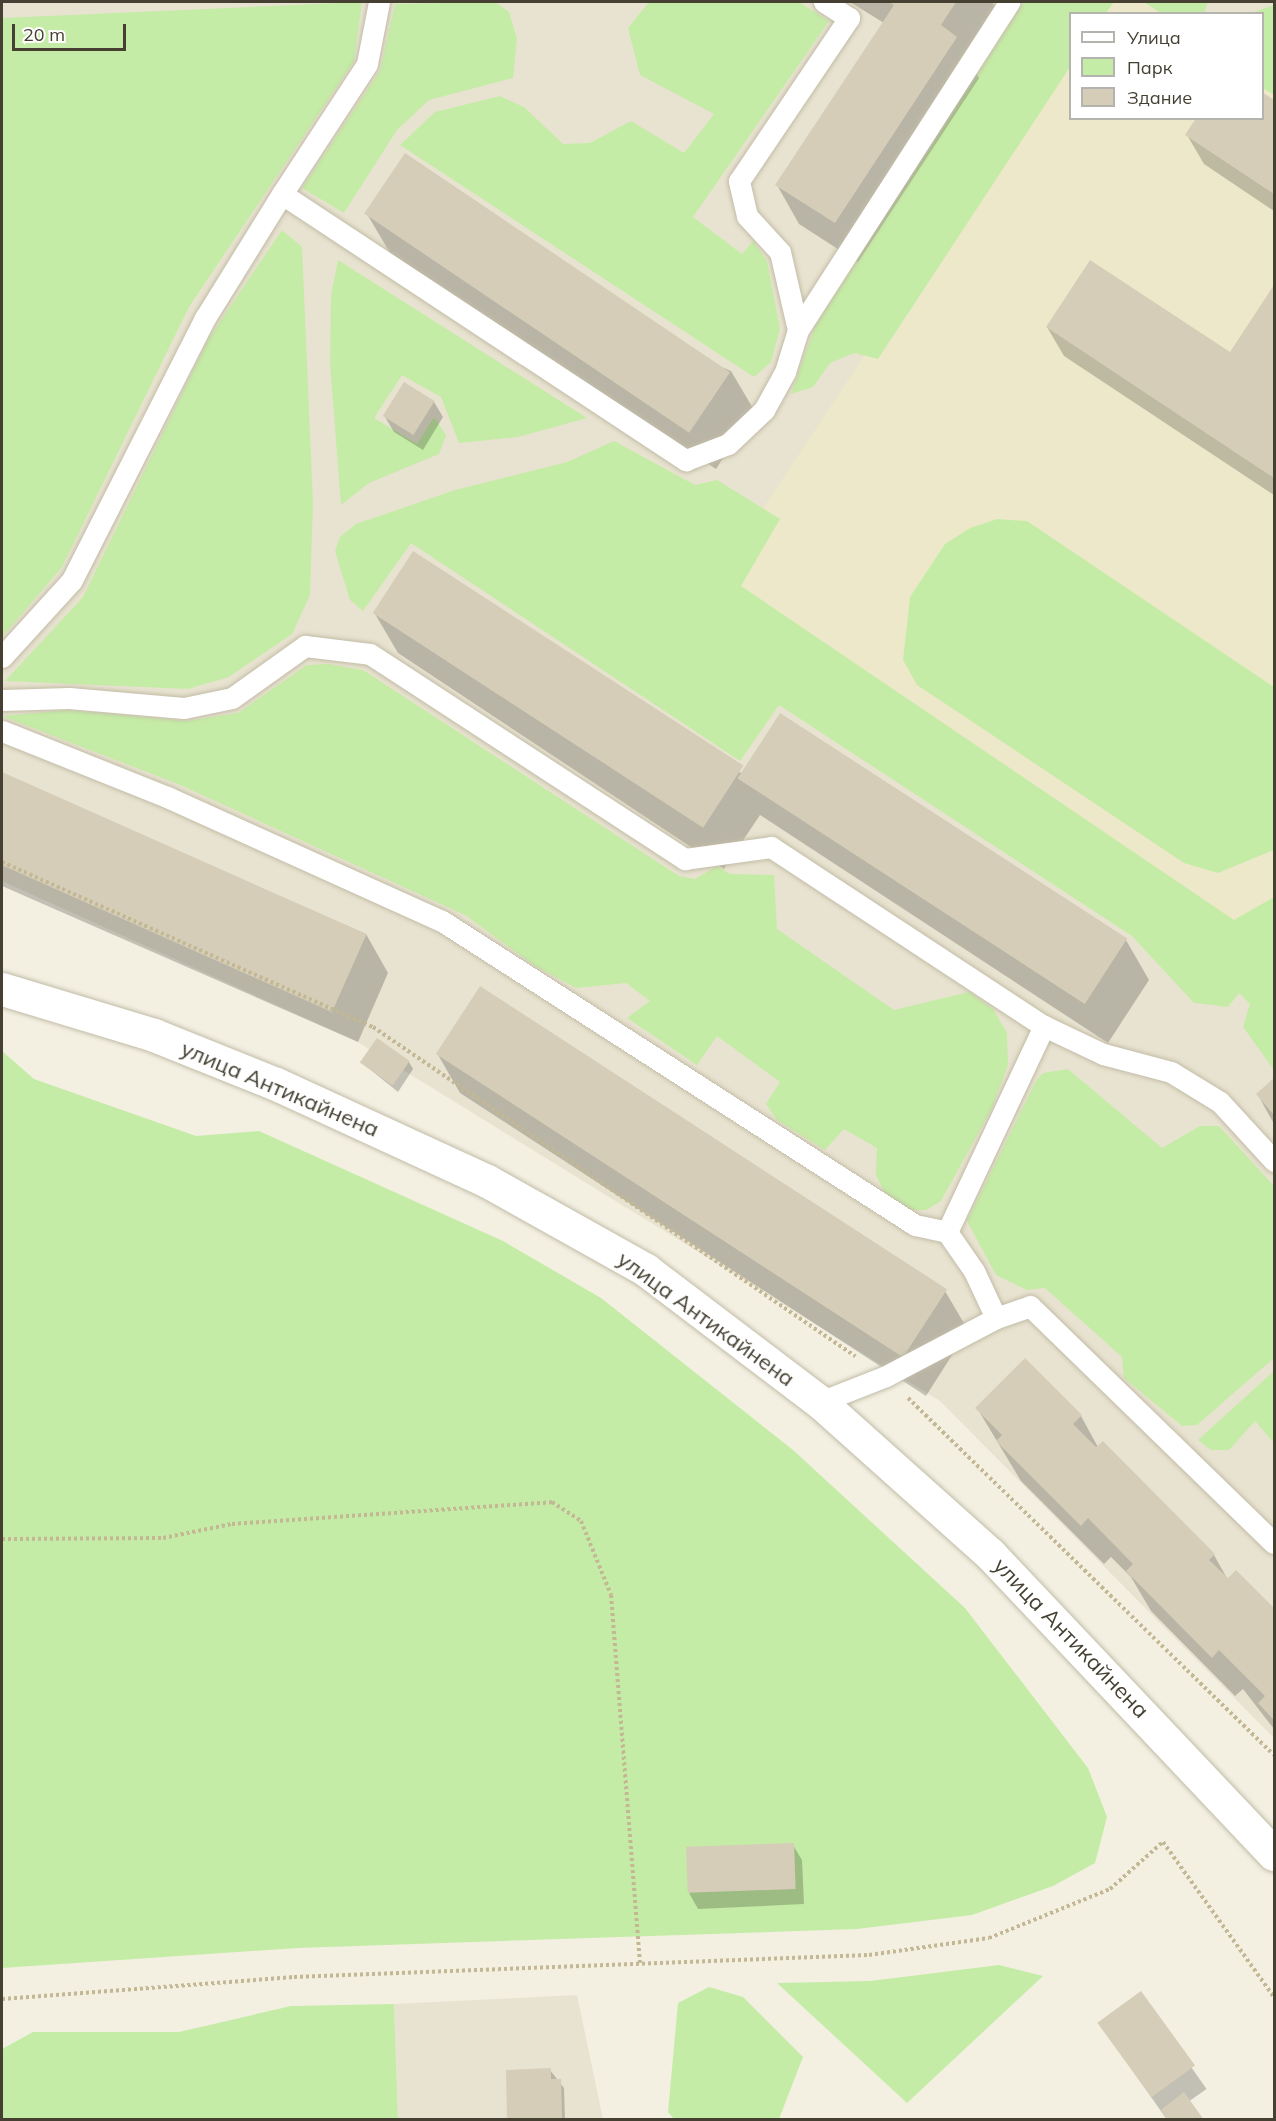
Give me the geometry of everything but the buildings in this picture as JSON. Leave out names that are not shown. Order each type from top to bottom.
[{"type":"street","name":"улица Антикайнена","points":[[2,989],[165,1040],[487,1181],[646,1270],[820,1402],[990,1554],[1275,1854]]},
{"type":"lane","points":[[2,657],[72,580],[205,318],[367,64],[379,2]]},
{"type":"lane","points":[[798,330],[780,252],[747,216],[739,181],[849,18],[824,2]]},
{"type":"lane","points":[[282,194],[686,459],[728,444],[764,410],[785,372],[798,330],[1009,2]]},
{"type":"lane","points":[[2,700],[69,698],[184,708],[231,698],[305,645],[370,654],[685,859],[771,847],[1044,1026],[1103,1054],[1171,1072],[1220,1102],[1275,1161]]},
{"type":"lane","points":[[2,731],[167,797],[442,921],[915,1225],[947,1232],[974,1271],[996,1318]]},
{"type":"lane","points":[[947,1232],[1044,1026]]},
{"type":"lane","points":[[820,1402],[886,1377],[996,1318],[1030,1306],[1275,1543]]},
{"type":"path","points":[[2,1539],[163,1538],[232,1524],[552,1502],[572,1515],[581,1521],[611,1595],[640,1963]]},
{"type":"path","points":[[2,1999],[294,1977],[869,1955],[989,1938],[1110,1888],[1163,1842],[1275,1997]]},
{"type":"shaded area","points":[[2,2],[1274,2],[1274,1738],[940,1401],[356,1041],[2,881]]},
{"type":"shaded area","points":[[1100,2],[1172,2],[1187,12],[1093,12]]},
{"type":"shaded area","points":[[1069,48],[1069,120],[1264,120],[1264,63],[1274,70],[1274,958],[713,584]]},
{"type":"shaded area","points":[[577,1995],[603,2119],[398,2119],[394,2004]]},
{"type":"green space","points":[[362,2],[354,61],[189,307],[62,567],[2,637],[2,18]]},
{"type":"green space","points":[[495,2],[509,12],[517,39],[513,78],[429,100],[397,130],[344,213],[302,188],[380,71],[395,4]]},
{"type":"green space","points":[[649,2],[799,2],[829,21],[693,217],[742,254],[753,241],[767,261],[780,329],[771,362],[754,377],[400,145],[435,112],[500,96],[524,107],[563,144],[590,143],[631,121],[684,153],[714,114],[640,75],[628,28]]},
{"type":"green space","points":[[1024,2],[1114,2],[1107,12],[1069,12],[1069,69],[878,359],[854,353],[830,363],[813,387],[791,394],[815,326]]},
{"type":"green space","points":[[1144,2],[1208,2],[1204,12],[1159,12]]},
{"type":"green space","points":[[1274,5],[1274,95],[1264,89],[1264,12],[1254,12]]},
{"type":"green space","points":[[282,230],[302,247],[313,503],[310,595],[292,634],[229,677],[188,689],[5,681],[83,597],[209,338]]},
{"type":"green space","points":[[338,260],[587,418],[518,437],[459,443],[441,397],[402,375],[374,418],[417,444],[434,417],[446,435],[439,454],[369,483],[341,505],[330,363],[331,295]]},
{"type":"green space","points":[[614,441],[695,485],[717,480],[780,519],[741,586],[1234,920],[1274,897],[1274,1070],[1243,1027],[1250,1004],[1239,993],[1228,1007],[1194,1003],[1132,936],[779,705],[740,761],[411,543],[363,611],[350,600],[335,551],[340,537],[356,524],[455,490],[567,462]]},
{"type":"green space","points":[[997,519],[1027,521],[1274,687],[1274,850],[1218,873],[1184,863],[917,685],[903,660],[910,597],[945,544],[970,528]]},
{"type":"green space","points":[[328,664],[363,670],[679,876],[695,879],[717,866],[730,874],[774,875],[777,929],[894,1010],[969,992],[993,1009],[1007,1033],[1008,1065],[992,1108],[941,1201],[926,1210],[906,1210],[887,1198],[876,1175],[877,1148],[844,1129],[825,1150],[777,1120],[766,1104],[780,1082],[717,1036],[697,1065],[627,1018],[650,1001],[626,983],[576,988],[535,966],[465,915],[178,784],[2,716],[67,710],[187,721],[238,713],[307,665]]},
{"type":"green space","points":[[2,1051],[34,1079],[196,1136],[259,1131],[503,1241],[601,1298],[793,1450],[965,1608],[1088,1768],[1107,1817],[1095,1863],[1053,1886],[972,1915],[857,1929],[298,1948],[2,1968]]},
{"type":"green space","points":[[1068,1069],[1162,1148],[1200,1126],[1219,1126],[1274,1186],[1274,1358],[1197,1425],[1182,1426],[1124,1378],[1122,1357],[1045,1288],[1027,1290],[996,1275],[967,1221],[1036,1081],[1043,1073]]},
{"type":"green space","points":[[1274,1371],[1274,1443],[1255,1421],[1229,1450],[1211,1450],[1198,1440]]},
{"type":"green space","points":[[999,1965],[1043,1976],[907,2103],[777,1983],[870,1981]]},
{"type":"green space","points":[[709,1987],[743,1997],[803,2057],[779,2119],[674,2119],[668,2112],[678,2003]]},
{"type":"green space","points":[[394,2004],[398,2119],[2,2119],[2,2049],[33,2032],[179,2032],[291,2006]]}]
